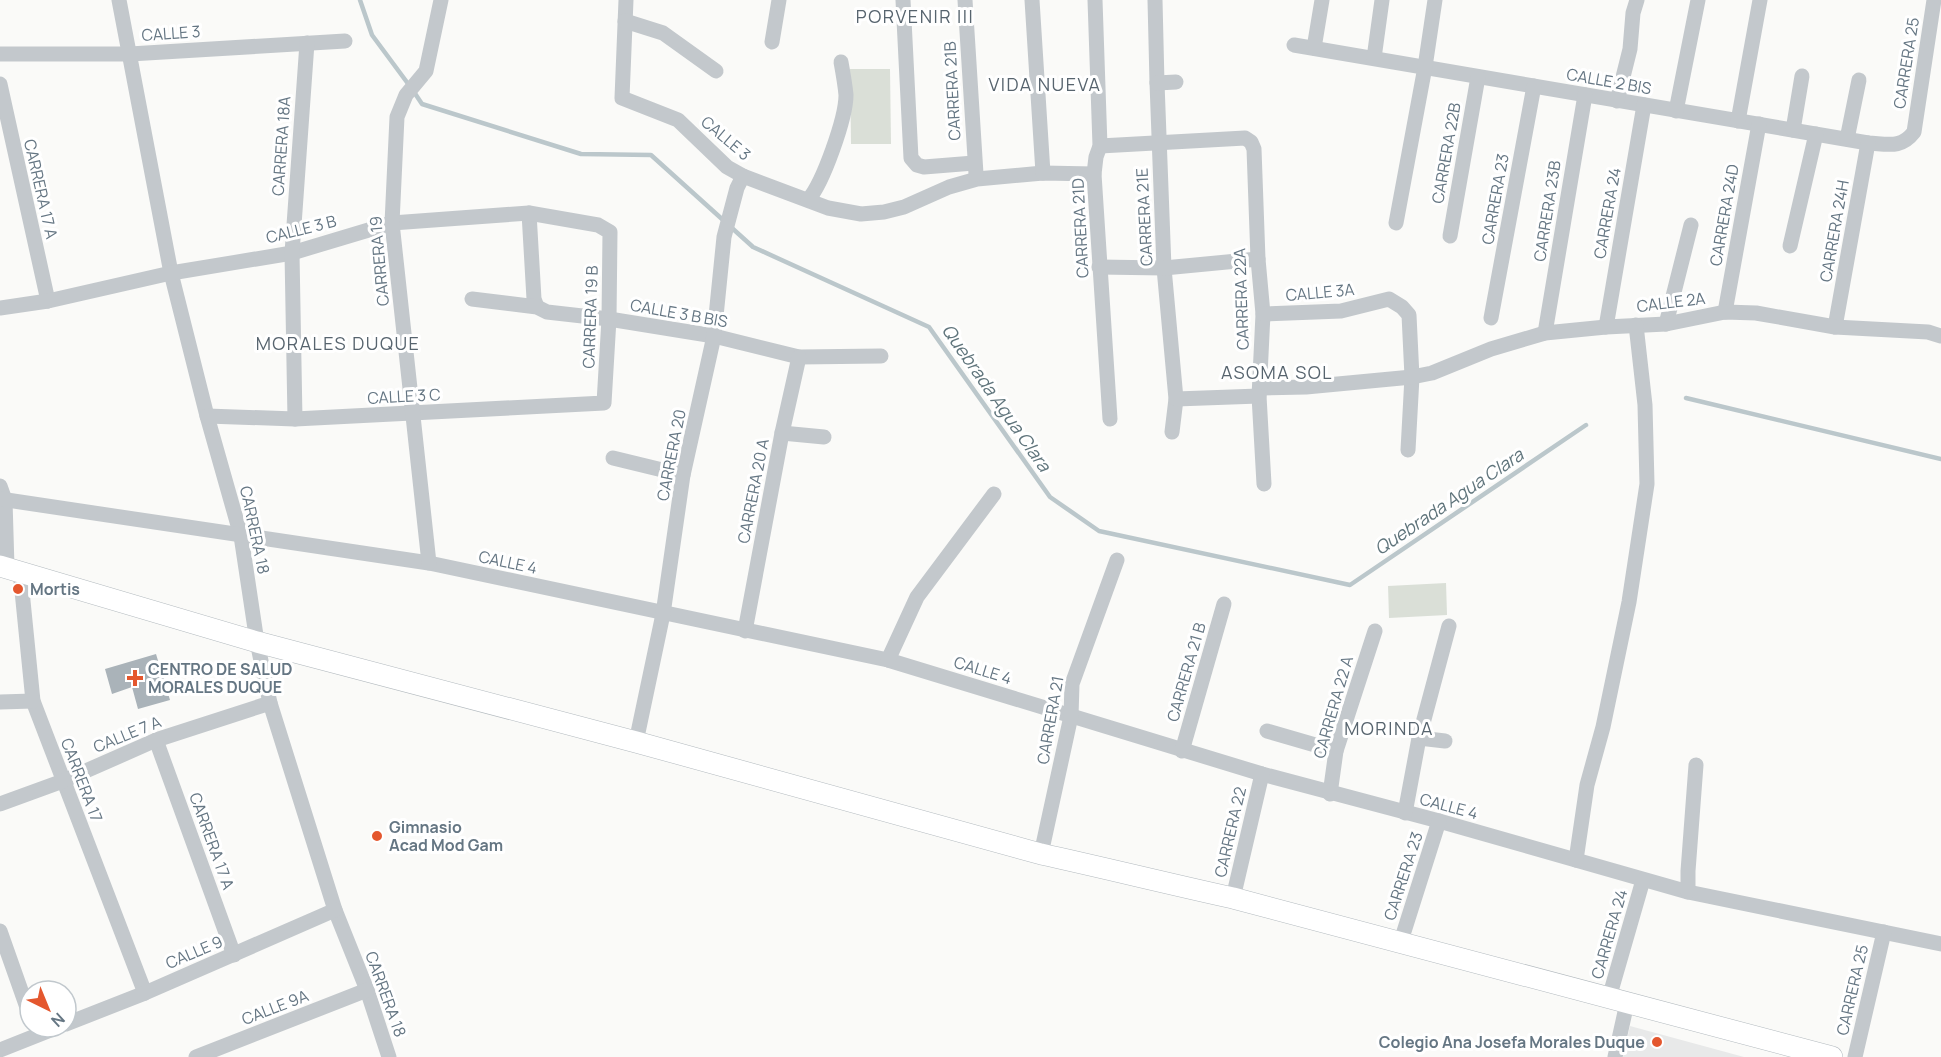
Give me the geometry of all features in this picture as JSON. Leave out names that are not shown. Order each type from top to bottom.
[{"type":"street","name":"CARRERA 18","points":[[119,0],[171,273],[207,416],[241,536],[257,642],[270,703],[335,910],[367,990],[389,1057]]},
{"type":"street","name":"CARRERA 19","points":[[429,563],[392,223],[397,117],[406,95],[426,71],[441,0]]},
{"type":"street","points":[[626,0],[625,21],[663,33],[716,71]]},
{"type":"street","points":[[772,42],[779,0]]},
{"type":"street","points":[[903,0],[911,158],[917,165],[924,167],[974,163]]},
{"type":"street","name":"CARRERA 21B","points":[[964,0],[974,163],[977,179]]},
{"type":"street","points":[[1032,0],[1043,174]]},
{"type":"street","name":"CARRERA 21D","points":[[1095,0],[1100,146],[1094,174],[1110,419]]},
{"type":"street","name":"CARRERA 21E","points":[[1155,0],[1164,268],[1176,399],[1172,432]]},
{"type":"street","points":[[1314,48],[1322,0]]},
{"type":"street","points":[[1374,58],[1382,0]]},
{"type":"street","points":[[1396,223],[1436,0]]},
{"type":"street","points":[[1617,101],[1630,49],[1633,13],[1637,0]]},
{"type":"street","points":[[1676,111],[1698,0]]},
{"type":"street","points":[[1738,121],[1760,0]]},
{"type":"street","name":"CARRERA 25","points":[[1914,132],[1934,0]]},
{"type":"street","name":"CALLE 3","points":[[625,21],[622,98],[678,120],[740,182],[808,200],[828,208],[861,214],[904,207],[950,187],[977,179],[1043,174],[1094,174]]},
{"type":"street","name":"CALLE 3","points":[[0,54],[130,54],[345,41]]},
{"type":"street","name":"CARRERA 18A","points":[[295,420],[292,253],[307,43]]},
{"type":"street","name":"CALLE 2 BIS","points":[[1294,45],[1868,143],[1900,145],[1914,132]]},
{"type":"street","points":[[808,200],[815,193],[838,134],[846,97],[841,62]]},
{"type":"street","points":[[1792,130],[1802,76]]},
{"type":"street","name":"CARRERA 22B","points":[[1450,236],[1478,77]]},
{"type":"street","points":[[1847,139],[1858,80]]},
{"type":"street","points":[[1156,83],[1176,82]]},
{"type":"street","name":"CARRERA 17 A","points":[[0,84],[6,140],[48,301]]},
{"type":"street","name":"CARRERA 23","points":[[1491,318],[1534,86]]},
{"type":"street","name":"CARRERA 23B","points":[[1545,333],[1585,95]]},
{"type":"street","name":"CARRERA 24","points":[[1606,327],[1644,105]]},
{"type":"street","name":"CARRERA 24D","points":[[1725,312],[1760,124]]},
{"type":"street","points":[[1790,246],[1816,134]]},
{"type":"street","name":"CARRERA 22A","points":[[1159,143],[1245,138],[1251,142],[1254,149],[1258,259],[1263,314],[1259,392],[1264,484]]},
{"type":"street","points":[[1100,146],[1159,143]]},
{"type":"street","name":"CARRERA 24H","points":[[1835,327],[1868,143]]},
{"type":"street","name":"CARRERA 20","points":[[636,741],[663,614],[683,475],[714,336],[724,237],[740,182]]},
{"type":"street","points":[[529,213],[534,298],[537,307]]},
{"type":"street","name":"CALLE 3 B","points":[[0,308],[48,301],[171,273],[292,253],[392,223],[529,213],[598,225],[610,232]]},
{"type":"street","points":[[1666,324],[1691,225]]},
{"type":"street","name":"CARRERA 19 B","points":[[604,403],[609,319],[610,232]]},
{"type":"street","points":[[1099,267],[1164,268],[1258,259]]},
{"type":"street","name":"CALLE 3 B BIS","points":[[472,299],[537,307],[547,312],[609,319],[714,336],[799,357],[881,356]]},
{"type":"street","name":"CALLE 3A","points":[[1263,314],[1341,311],[1389,299],[1402,307],[1409,315],[1412,378]]},
{"type":"street","name":"CALLE 2A","points":[[1176,399],[1412,378],[1432,373],[1491,349],[1545,333],[1666,324],[1725,312],[1756,313],[1835,327],[1928,332],[1941,336]]},
{"type":"street","points":[[1576,860],[1587,785],[1603,727],[1629,602],[1647,484],[1645,405],[1636,325]]},
{"type":"street","name":"CARRERA 20 A","points":[[745,631],[782,433],[799,357]]},
{"type":"street","points":[[1408,450],[1412,378]]},
{"type":"street","name":"CALLE 3 C","points":[[207,416],[295,420],[604,403]]},
{"type":"street","points":[[782,433],[824,437]]},
{"type":"street","points":[[613,458],[683,475]]},
{"type":"street","points":[[888,660],[918,597],[994,494]]},
{"type":"street","name":"CALLE 4","points":[[2,495],[241,536],[429,563],[888,660],[1182,751],[1330,794],[1439,821],[1643,880],[1688,892],[1941,944]]},
{"type":"street","name":"CARRERA 17","points":[[2,495],[9,568],[33,701],[145,993]]},
{"type":"street","name":"CARRERA 21","points":[[1041,854],[1071,716],[1072,684],[1117,560]]},
{"type":"street","points":[[9,568],[257,642],[636,741],[1041,854],[1233,898],[1401,941],[1832,1057]]},
{"type":"street","name":"CARRERA 21 B","points":[[1182,751],[1224,604]]},
{"type":"street","points":[[1405,813],[1419,738],[1449,626]]},
{"type":"street","name":"CARRERA 22 A","points":[[1330,794],[1336,751],[1375,631]]},
{"type":"street","points":[[0,702],[33,701]]},
{"type":"street","name":"CALLE 7 A","points":[[0,804],[63,781],[156,740],[270,703]]},
{"type":"street","points":[[1267,731],[1336,751]]},
{"type":"street","points":[[1419,738],[1445,741]]},
{"type":"street","name":"CARRERA 17 A","points":[[156,740],[234,955]]},
{"type":"street","points":[[1688,892],[1696,765]]},
{"type":"street","name":"CARRERA 22","points":[[1233,898],[1262,774]]},
{"type":"street","name":"CARRERA 23","points":[[1401,941],[1439,821]]},
{"type":"street","name":"CARRERA 24","points":[[1615,1057],[1618,1000],[1643,880]]},
{"type":"street","name":"CALLE 9","points":[[78,1019],[145,993],[335,910]]},
{"type":"street","points":[[0,931],[18,982]]},
{"type":"street","name":"CARRERA 25","points":[[1855,1057],[1884,932]]},
{"type":"street","name":"CALLE 9A","points":[[196,1057],[367,990]]},
{"type":"street","points":[[0,1050],[20,1039]]},
{"type":"shaded area","points":[[850,69],[890,69],[891,144],[851,144]]},
{"type":"shaded area","points":[[1446,583],[1447,615],[1389,618],[1388,586]]},
{"type":"shaded area","name":"Colegio Ana Josefa Morales Duque","points":[[1630,1026],[1744,1057],[1623,1057]]},
{"type":"building","name":"CENTRO DE SALUD MORALES DUQUE","points":[[156,654],[170,700],[138,709],[132,687],[112,694],[105,669]]},
{"type":"waterway","name":"Quebrada Agua Clara","points":[[360,0],[372,35],[409,85]]},
{"type":"waterway","name":"Quebrada Agua Clara","points":[[414,92],[422,104],[581,154],[651,155],[753,247],[929,327],[1050,497],[1099,531],[1350,585],[1586,425]]},
{"type":"waterway","name":"Quebrada Agua Clara","points":[[1686,398],[1941,459]]},
{"type":"place","name":"Mortis","points":[[18,589]]},
{"type":"place","name":"CENTRO DE SALUD MORALES DUQUE","points":[[135,678]]},
{"type":"place","name":"Gimnasio Acad Mod Gam","points":[[377,836]]},
{"type":"place","name":"Colegio Ana Josefa Morales Duque","points":[[1657,1042]]},
{"type":"district","name":"PORVENIR III","points":[[915,17]]},
{"type":"district","name":"VIDA NUEVA","points":[[1045,85]]},
{"type":"district","name":"MORALES DUQUE","points":[[338,344]]},
{"type":"district","name":"ASOMA SOL","points":[[1277,373]]},
{"type":"district","name":"MORINDA","points":[[1389,729]]}]
